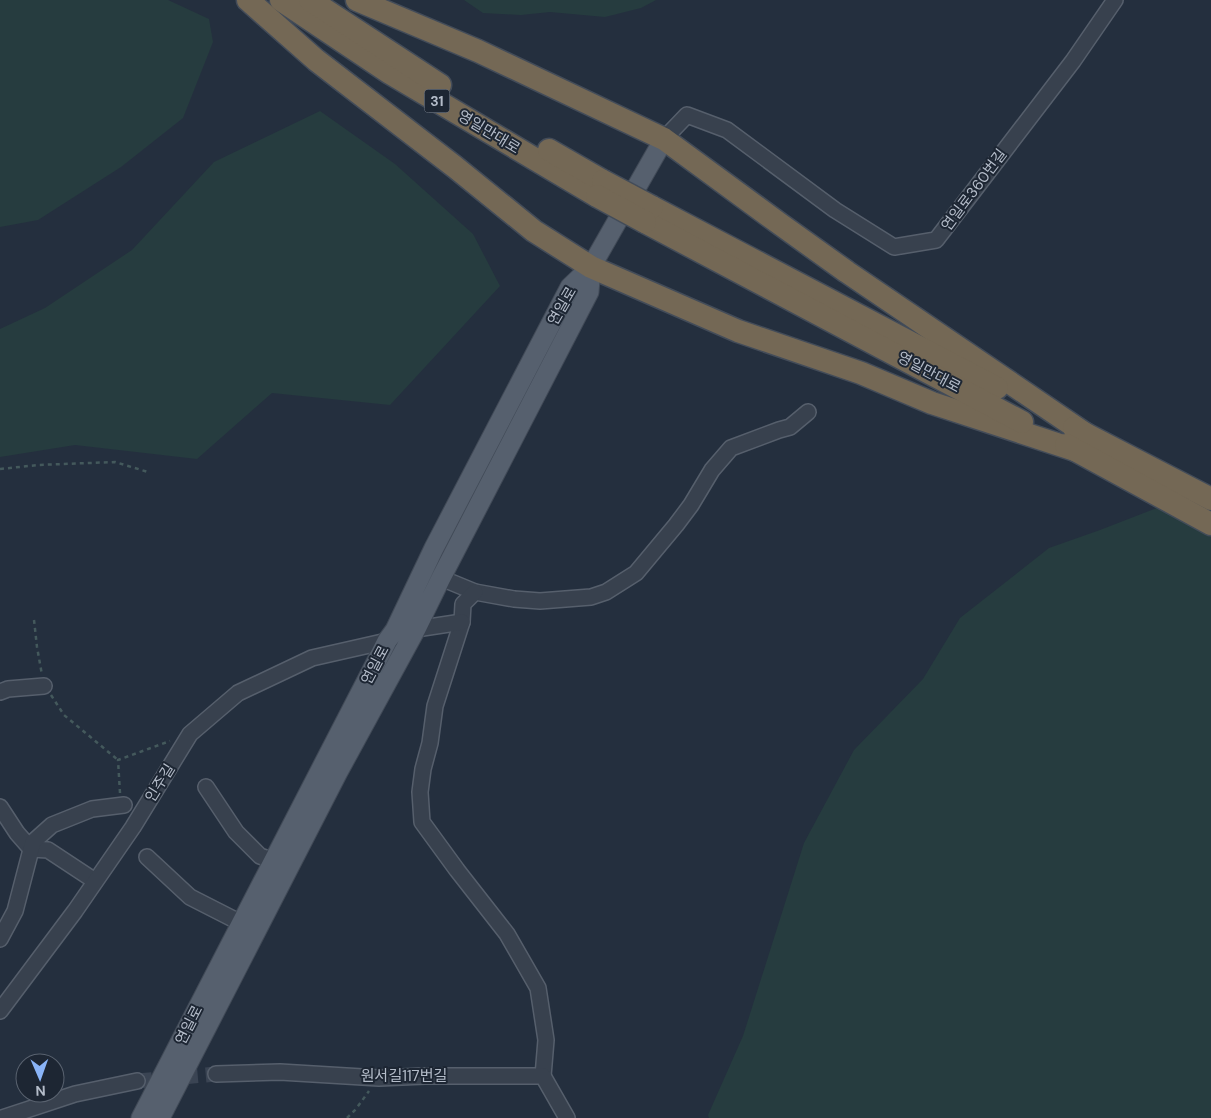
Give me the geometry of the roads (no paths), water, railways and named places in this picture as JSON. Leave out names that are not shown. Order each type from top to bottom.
[{"type":"highway","points":[[248,0],[316,60],[455,167],[534,231],[591,267],[738,331],[860,372],[932,403],[1083,443]]},
{"type":"highway","name":"영일만대로","points":[[281,0],[390,74],[600,188],[1083,443],[1211,499]]},
{"type":"highway","name":"영일만대로","points":[[310,0],[429,79],[600,188]]},
{"type":"highway","points":[[357,0],[478,51],[664,139],[1083,443]]},
{"type":"highway","name":"영일만대로","points":[[1083,443],[1211,524]]},
{"type":"main road","points":[[591,267],[664,139]]},
{"type":"main road","name":"연일로","points":[[160,1118],[338,772],[416,630],[589,292],[591,267]]},
{"type":"main road","name":"연일로","points":[[141,1118],[387,642],[395,630],[434,548],[570,287],[591,267]]},
{"type":"street","name":"연일로360번길","points":[[664,139],[687,115],[728,130],[835,210],[894,247],[936,240],[1073,61],[1115,0]]},
{"type":"street","points":[[441,578],[475,592],[514,600],[540,601],[591,597],[606,592],[636,573],[691,504],[712,470],[731,448],[790,427],[808,412]]},
{"type":"street","points":[[475,592],[463,604],[462,622],[435,706],[420,792],[422,822],[507,934],[538,988],[546,1040],[543,1076],[566,1118]]},
{"type":"street","name":"인주길","points":[[0,1012],[75,911],[133,827],[190,734],[238,693],[312,658],[387,642],[416,630],[462,622]]},
{"type":"street","points":[[0,692],[8,689],[44,686]]},
{"type":"street","points":[[206,787],[236,832],[260,856],[274,861]]},
{"type":"street","name":"인주길","points":[[31,849],[33,842],[52,825],[92,809],[124,805]]},
{"type":"street","points":[[0,807],[17,833],[31,849],[48,850],[96,881]]},
{"type":"street","points":[[0,939],[15,911],[31,849]]},
{"type":"street","points":[[147,857],[190,897],[241,923]]},
{"type":"street","name":"원서길117번길","points":[[216,1074],[280,1072],[379,1078],[543,1076]]},
{"type":"street","points":[[2,1118],[75,1094],[137,1081]]},
{"type":"tunnel","points":[[137,1081],[216,1074]]}]
